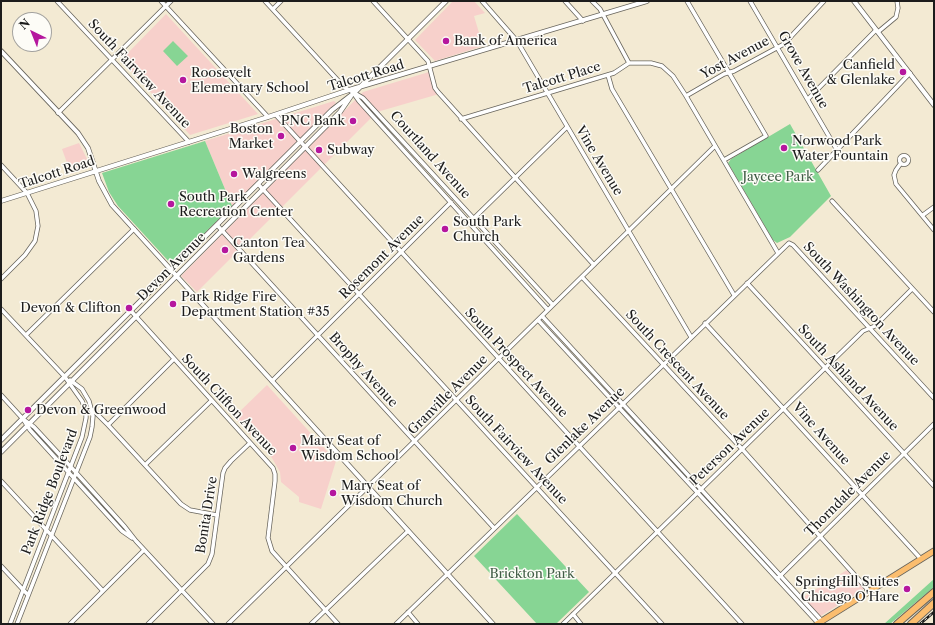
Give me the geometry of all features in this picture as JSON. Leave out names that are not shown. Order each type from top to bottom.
[{"type":"highway","points":[[897,624],[934,592]]},
{"type":"highway","points":[[911,624],[934,603]]},
{"type":"main road","points":[[819,623],[934,551]]},
{"type":"street","name":"South Fairview Avenue","points":[[57,1],[189,142]]},
{"type":"street","points":[[161,1],[268,118]]},
{"type":"street","points":[[58,113],[171,1]]},
{"type":"street","name":"Courtland Avenue","points":[[265,1],[344,87],[364,98],[553,305]]},
{"type":"street","points":[[273,9],[281,1]]},
{"type":"street","points":[[373,1],[428,61],[436,90],[594,265]]},
{"type":"street","name":"Devon Avenue","points":[[1,440],[332,110],[360,88],[446,1]]},
{"type":"street","name":"Vine Avenue","points":[[482,1],[517,41],[691,337]]},
{"type":"street","points":[[565,1],[583,21]]},
{"type":"street","points":[[592,1],[602,15],[629,63],[651,63],[667,69],[673,76],[778,253]]},
{"type":"street","name":"Talcott Road","points":[[1,201],[268,118],[349,90],[360,88],[647,1]]},
{"type":"street","points":[[687,1],[730,72],[766,136],[724,160]]},
{"type":"street","name":"Grove Avenue","points":[[750,1],[778,46],[837,150]]},
{"type":"street","name":"Yost Avenue","points":[[686,96],[724,74],[784,44],[824,1]]},
{"type":"street","points":[[854,1],[934,105]]},
{"type":"street","points":[[808,99],[877,31],[896,17],[898,8],[897,1]]},
{"type":"street","points":[[1,51],[78,133],[88,148],[99,181],[112,205],[493,624]]},
{"type":"street","name":"Talcott Place","points":[[461,119],[617,72],[629,63]]},
{"type":"street","points":[[818,170],[910,73]]},
{"type":"street","points":[[608,75],[612,89],[734,295]]},
{"type":"street","name":"Courtland Avenue","points":[[354,93],[359,101],[548,310]]},
{"type":"street","name":"Devon Avenue","points":[[1,452],[305,148],[340,112],[354,93]]},
{"type":"street","name":"South Prospect Avenue","points":[[276,115],[742,624]]},
{"type":"street","points":[[469,223],[567,127]]},
{"type":"street","name":"Granville Avenue","points":[[228,624],[715,146]]},
{"type":"street","points":[[901,163],[894,175],[896,184],[934,230]]},
{"type":"street","points":[[1,165],[27,193],[36,211],[38,226],[35,241],[25,255],[1,279]]},
{"type":"street","name":"South Fairview Avenue","points":[[258,184],[662,624]]},
{"type":"street","name":"Rosemont Avenue","points":[[272,381],[455,198]]},
{"type":"street","points":[[832,201],[934,312]]},
{"type":"street","points":[[923,215],[934,206]]},
{"type":"street","name":"Brophy Avenue","points":[[217,225],[494,528]]},
{"type":"street","points":[[26,335],[134,229]]},
{"type":"street","name":"Glenlake Avenue","points":[[396,624],[789,242]]},
{"type":"street","name":"South Washington Avenue","points":[[789,242],[934,398]]},
{"type":"street","name":"South Crescent Avenue","points":[[582,277],[742,450],[869,591]]},
{"type":"street","name":"South Ashland Avenue","points":[[747,283],[934,486]]},
{"type":"street","name":"Peterson Avenue","points":[[563,624],[863,331],[875,326],[912,289]]},
{"type":"street","name":"Park Ridge Boulevard","points":[[1,309],[65,377],[77,385],[85,394],[93,416],[92,427],[76,472],[17,624]]},
{"type":"street","name":"South Clifton Avenue","points":[[131,311],[211,401],[270,464],[274,471],[275,481],[268,538],[272,551],[338,624]]},
{"type":"street","points":[[542,316],[780,575],[819,623]]},
{"type":"street","points":[[538,320],[819,623]]},
{"type":"street","name":"Vine Avenue","points":[[705,323],[921,559]]},
{"type":"street","points":[[108,425],[174,359]]},
{"type":"street","name":"Park Ridge Boulevard","points":[[10,624],[84,431],[86,411],[71,382]]},
{"type":"street","points":[[1,395],[122,531],[136,541]]},
{"type":"street","points":[[145,465],[211,401]]},
{"type":"street","points":[[86,411],[92,410],[108,425],[185,507],[196,512],[217,515]]},
{"type":"street","name":"Thorndale Avenue","points":[[777,579],[934,424]]},
{"type":"street","points":[[29,425],[76,472],[144,550],[213,624]]},
{"type":"street","name":"Bonita Drive","points":[[148,624],[204,570],[210,560],[222,478],[225,468],[250,443]]},
{"type":"street","points":[[1,481],[103,591]]},
{"type":"street","points":[[312,624],[408,531]]},
{"type":"street","points":[[70,624],[144,550]]},
{"type":"street","points":[[1,566],[28,595]]},
{"type":"street","points":[[408,612],[418,624]]},
{"type":"street","points":[[573,614],[582,624]]},
{"type":"shaded area","points":[[453,1],[474,1],[485,13],[474,16],[483,46],[435,61],[415,40]]},
{"type":"shaded area","name":"Roosevelt Elementary School","points":[[166,14],[258,114],[190,135],[121,60]]},
{"type":"shaded area","points":[[429,72],[435,89],[439,94],[377,112],[197,292],[181,276],[363,92]]},
{"type":"shaded area","points":[[334,101],[336,103],[232,206],[205,141]]},
{"type":"shaded area","points":[[79,143],[87,159],[88,165],[84,169],[71,174],[62,149]]},
{"type":"shaded area","name":"Mary Seat of Wisdom School","points":[[267,385],[336,461],[321,509],[299,502],[299,497],[281,482],[280,472],[272,458],[234,417]]},
{"type":"shaded area","points":[[850,568],[867,587],[819,617],[802,598]]},
{"type":"green space","points":[[173,41],[188,56],[177,66],[163,51]]},
{"type":"green space","name":"Jaycee Park","points":[[790,124],[831,196],[790,237],[777,243],[773,240],[728,163],[731,159]]},
{"type":"green space","points":[[205,141],[232,206],[172,265],[118,206],[109,192],[102,173]]},
{"type":"green space","name":"Brickton Park","points":[[517,514],[589,592],[556,624],[537,624],[474,556]]},
{"type":"green space","points":[[934,579],[934,587],[890,624],[884,624]]},
{"type":"railway","points":[[920,624],[934,612]]},
{"type":"place","name":"Bank of America","points":[[446,41]]},
{"type":"place","name":"Canfield & Glenlake","points":[[903,72]]},
{"type":"place","name":"Roosevelt Elementary School","points":[[183,80]]},
{"type":"place","name":"PNC Bank","points":[[353,121]]},
{"type":"place","name":"Boston Market","points":[[281,136]]},
{"type":"place","name":"Norwood Park Water Fountain","points":[[784,148]]},
{"type":"place","name":"Subway","points":[[319,150]]},
{"type":"place","name":"Walgreens","points":[[234,174]]},
{"type":"place","name":"South Park Recreation Center","points":[[171,204]]},
{"type":"place","name":"South Park Church","points":[[445,229]]},
{"type":"place","name":"Canton Tea Gardens","points":[[225,250]]},
{"type":"place","name":"Park Ridge Fire Department Station #35","points":[[173,304]]},
{"type":"place","name":"Devon & Clifton","points":[[129,308]]},
{"type":"place","name":"Devon & Greenwood","points":[[28,410]]},
{"type":"place","name":"Mary Seat of Wisdom School","points":[[293,448]]},
{"type":"place","name":"Mary Seat of Wisdom Church","points":[[333,493]]},
{"type":"place","name":"SpringHill Suites Chicago O'Hare","points":[[907,589]]}]
